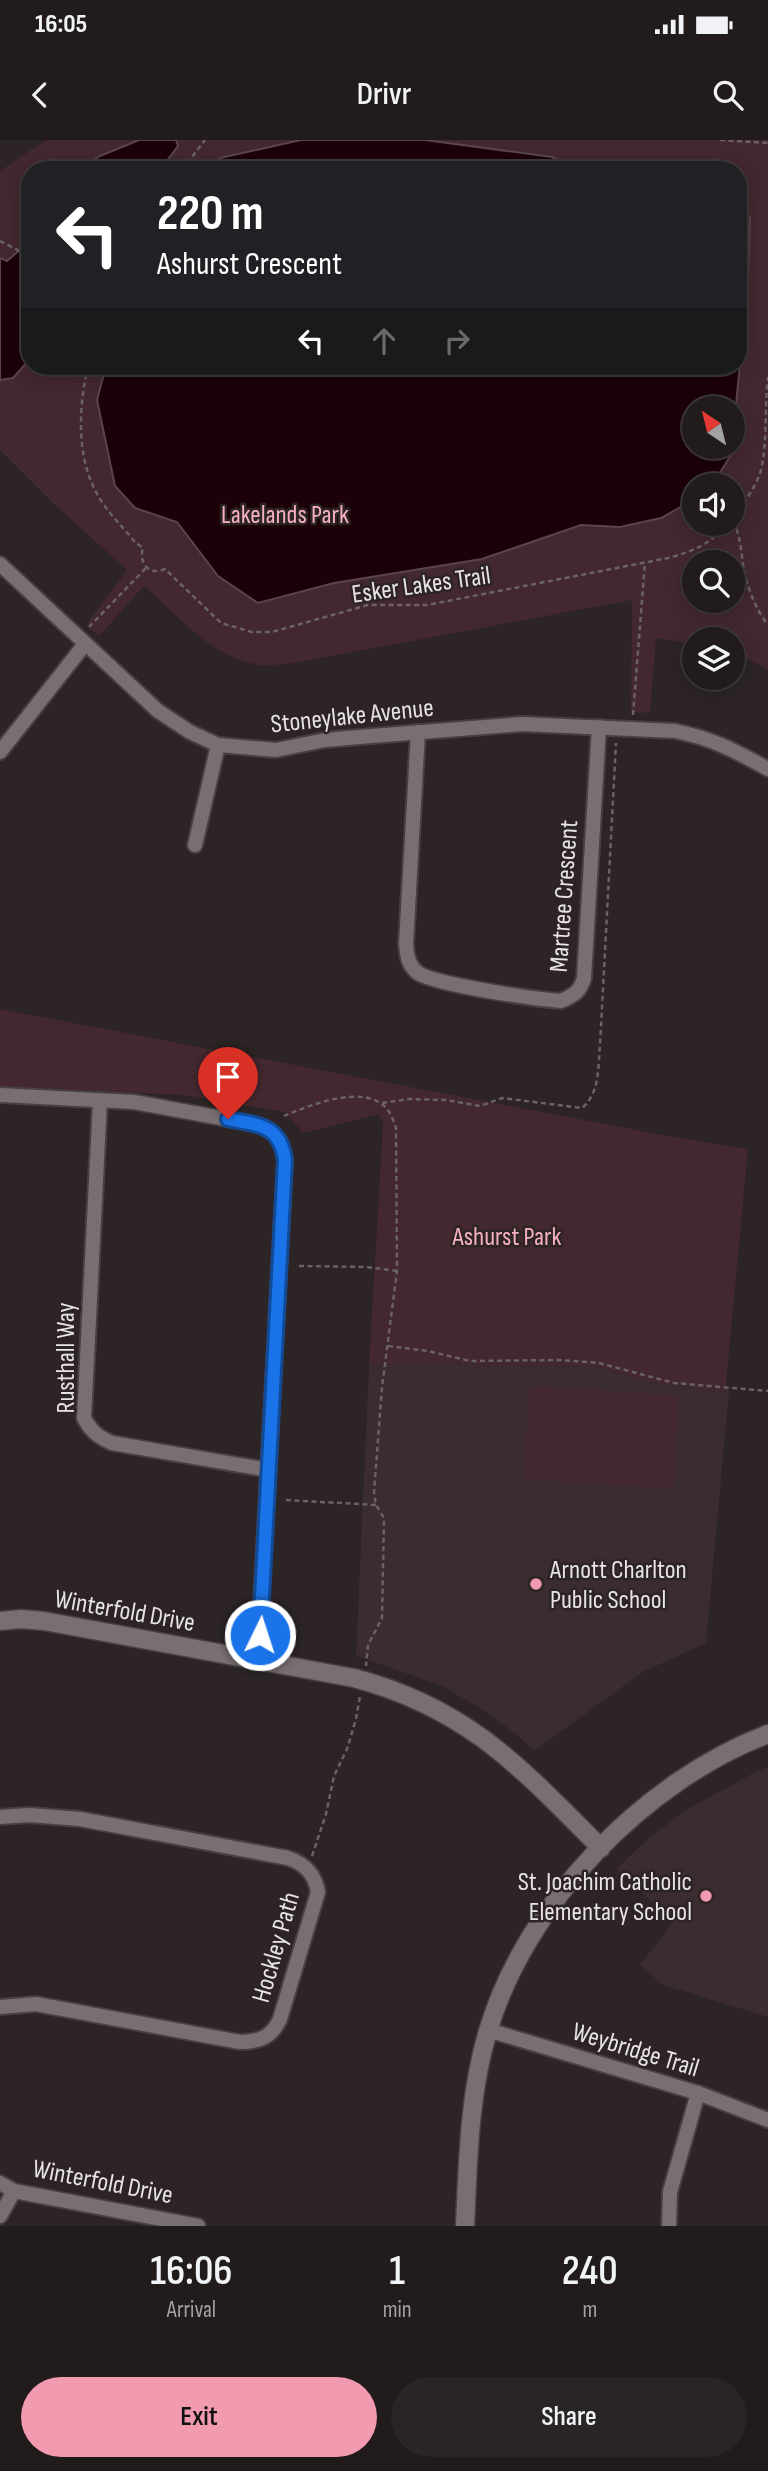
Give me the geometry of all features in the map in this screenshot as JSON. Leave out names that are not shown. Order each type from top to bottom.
[{"type":"street","name":"Stoneylake Avenue","points":[[0,564],[158,711],[190,732],[218,745],[276,750],[325,740],[522,724],[599,727],[675,731],[695,735],[723,744],[768,769]]},
{"type":"street","points":[[0,752],[85,644]]},
{"type":"street","name":"Martree Crescent","points":[[418,732],[407,944],[407,958],[411,967],[432,979],[561,1001],[581,988],[584,978],[599,727]]},
{"type":"street","points":[[195,845],[218,745]]},
{"type":"street","points":[[0,1095],[134,1102],[254,1124],[265,1127],[279,1139],[285,1160],[258,1661]]},
{"type":"street","name":"Rusthall Way","points":[[100,1101],[84,1418],[90,1429],[100,1438],[112,1443],[269,1470]]},
{"type":"street","name":"Winterfold Drive","points":[[0,1620],[33,1619],[354,1678],[394,1690],[436,1709],[499,1749],[601,1848]]},
{"type":"street","points":[[465,2226],[472,2109],[488,2030],[506,1981],[531,1938],[571,1880],[637,1814],[691,1774],[739,1746],[768,1734]]},
{"type":"street","name":"Hockley Path","points":[[0,1817],[29,1815],[80,1819],[288,1858],[308,1868],[317,1884],[318,1892],[277,2027],[267,2037],[255,2042],[240,2042],[36,2004],[0,2007]]},
{"type":"street","name":"Weybridge Trail","points":[[488,2030],[698,2093],[768,2120]]},
{"type":"street","points":[[669,2226],[670,2192],[698,2093]]},
{"type":"street","name":"Winterfold Drive","points":[[0,2183],[13,2191],[198,2226]]},
{"type":"street","points":[[0,2216],[13,2191]]},
{"type":"path","points":[[189,161],[205,140]]},
{"type":"path","points":[[720,140],[768,143]]},
{"type":"path","points":[[0,241],[21,253]]},
{"type":"path","points":[[86,375],[81,396],[82,448],[87,473],[105,505],[143,548],[141,559],[146,568],[89,627]]},
{"type":"path","points":[[745,501],[760,472],[768,377]]},
{"type":"path","name":"Esker Lakes Trail","points":[[146,568],[155,572],[165,569],[221,623],[253,632],[272,632],[368,605],[426,605],[693,552],[717,536]]},
{"type":"path","points":[[739,536],[744,572],[758,613],[768,625]]},
{"type":"path","points":[[633,715],[645,562]]},
{"type":"path","points":[[284,1116],[316,1103],[345,1096],[364,1098],[382,1103],[391,1114],[396,1128],[397,1271],[382,1387],[374,1493],[376,1505],[384,1518],[382,1618],[368,1645],[365,1669]]},
{"type":"path","points":[[299,1266],[367,1267],[397,1271]]},
{"type":"path","points":[[388,1346],[428,1351],[470,1361],[560,1360],[598,1363],[674,1383],[768,1391]]},
{"type":"path","points":[[286,1500],[376,1505]]},
{"type":"path","points":[[312,1856],[334,1776],[347,1749],[356,1719],[361,1692]]},
{"type":"shaded area","points":[[139,140],[176,140],[178,146],[167,161],[92,161]]},
{"type":"shaded area","points":[[301,140],[425,140],[552,157],[560,161],[218,161],[220,158]]},
{"type":"shaded area","points":[[747,212],[750,218],[748,281],[747,291]]},
{"type":"shaded area","points":[[21,249],[21,369],[13,378],[0,380],[0,258],[7,261]]},
{"type":"shaded area","points":[[104,375],[739,375],[737,396],[682,396],[682,459],[728,459],[720,473],[682,473],[682,506],[661,518],[620,527],[581,525],[482,559],[334,583],[258,603],[218,576],[177,522],[135,508],[115,486],[97,400]]},
{"type":"shaded area","name":"Arnott Charlton Public School","points":[[369,1365],[598,1367],[648,1382],[729,1392],[706,1643],[643,1672],[534,1751],[515,1733],[483,1710],[440,1685],[356,1656]]},
{"type":"shaded area","name":"St. Joachim Catholic Elementary School","points":[[768,1767],[768,2017],[663,1985],[640,1965],[673,1922],[616,1869],[650,1837],[686,1810]]},
{"type":"green space","name":"Lakelands Park","points":[[46,140],[768,140],[768,670],[745,658],[745,627],[682,627],[682,642],[656,638],[650,713],[631,712],[632,600],[288,664],[264,665],[227,655],[197,634],[144,586],[99,636],[86,625],[127,570],[55,505],[0,450],[0,171]]},
{"type":"green space","name":"Ashurst Park","points":[[0,1009],[748,1149],[726,1384],[729,1392],[648,1382],[598,1367],[369,1365],[383,1124],[379,1114],[303,1133],[285,1112],[184,1095],[0,1087]]},
{"type":"green space","points":[[530,1386],[679,1395],[673,1489],[523,1479]]},
{"type":"place","name":"Arnott Charlton Public School","points":[[536,1584]]},
{"type":"place","name":"St. Joachim Catholic Elementary School","points":[[706,1896]]},
{"type":"route","points":[[228,1119],[265,1127],[274,1132],[283,1149],[285,1160],[260,1635]]}]
